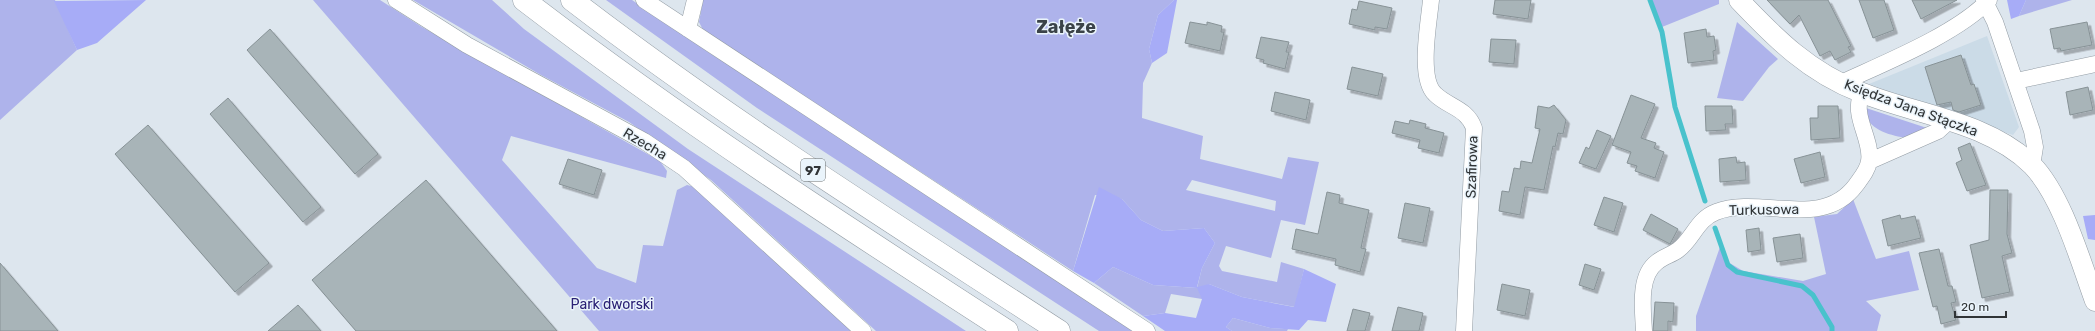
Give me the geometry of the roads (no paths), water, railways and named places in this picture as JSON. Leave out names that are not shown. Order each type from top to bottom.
[{"type":"main road","name":"97","points":[[524,0],[593,53],[744,160],[1007,331]]},
{"type":"main road","name":"97","points":[[572,0],[639,51],[764,138],[1059,331]]},
{"type":"street","name":"Rzecha","points":[[396,0],[467,45],[644,141],[684,168],[863,331]]},
{"type":"street","points":[[644,0],[1147,331]]},
{"type":"street","points":[[688,29],[695,0]]},
{"type":"street","name":"Szafirowa","points":[[1431,0],[1426,76],[1435,95],[1471,119],[1474,128],[1464,331]]},
{"type":"street","name":"Księdza Jana Stączka","points":[[1739,0],[1786,47],[1811,67],[1861,92],[1979,132],[2002,143],[2032,166],[2055,198],[2095,301]]},
{"type":"street","points":[[1841,83],[1941,34],[1986,1],[2016,81],[2032,131],[2035,147],[2032,166]]},
{"type":"street","points":[[2016,81],[2095,64]]},
{"type":"street","points":[[1861,92],[1859,110],[1870,161],[1938,131],[1949,121]]},
{"type":"street","name":"Turkusowa","points":[[1644,331],[1643,298],[1648,272],[1656,262],[1678,250],[1705,217],[1717,212],[1734,208],[1800,210],[1831,204],[1844,198],[1854,188],[1864,174],[1870,161]]},
{"type":"waterway","points":[[1650,0],[1662,32],[1675,107],[1705,201]]},
{"type":"waterway","points":[[1715,228],[1728,265],[1737,272],[1802,286],[1813,295],[1832,327],[1832,331]]},
{"type":"district","name":"Załęże","points":[[1066,27]]},
{"type":"park label","name":"Park dworski","points":[[612,304]]}]
